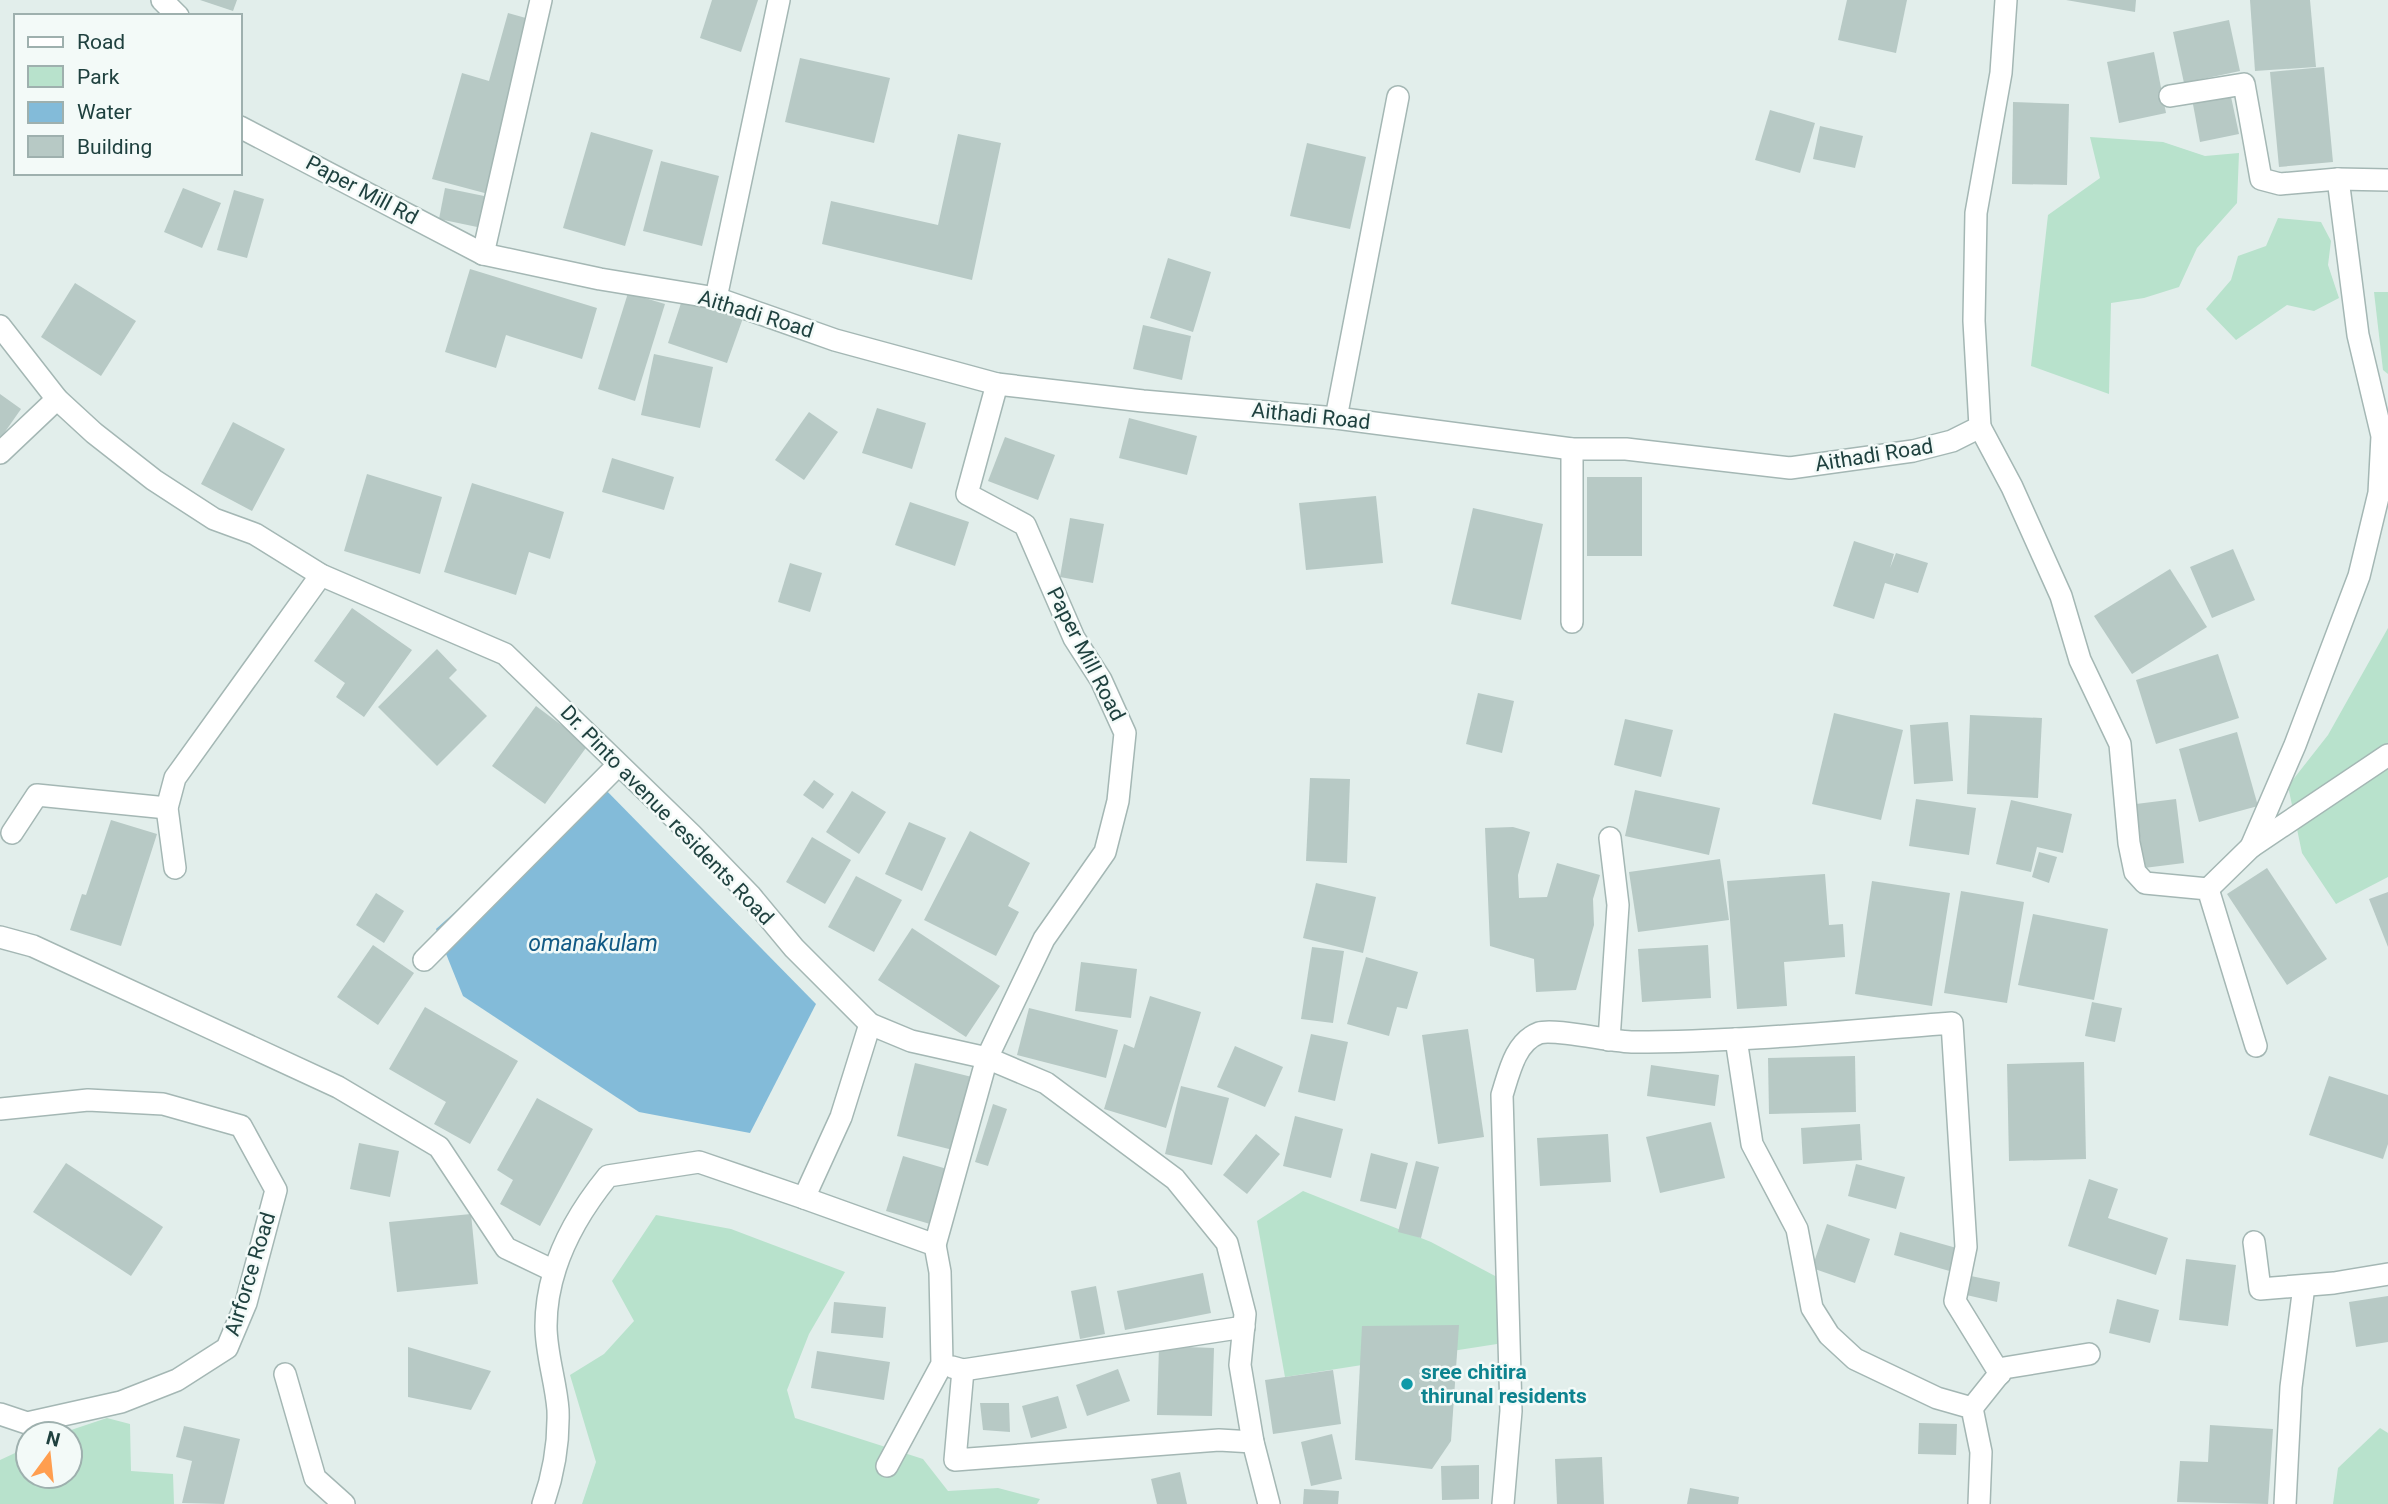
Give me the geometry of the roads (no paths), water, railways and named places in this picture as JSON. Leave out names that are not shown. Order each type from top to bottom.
[{"type":"street","points":[[162,0],[176,14]]},
{"type":"street","points":[[483,254],[541,0]]},
{"type":"street","points":[[716,298],[779,0]]},
{"type":"street","points":[[2006,0],[2001,73],[1976,213],[1974,321],[1980,426],[2012,487],[2055,584],[2080,660],[2120,744],[2123,797],[2135,872],[2145,883],[2208,889],[2251,848],[2388,755]]},
{"type":"street","points":[[2169,96],[2244,83],[2262,179],[2280,184],[2338,179],[2388,180]]},
{"type":"street","points":[[1336,418],[1398,97]]},
{"type":"street","name":"Paper Mill Rd","points":[[242,128],[483,254]]},
{"type":"street","points":[[2251,848],[2295,745],[2359,576],[2379,493],[2382,436],[2358,335],[2338,179]]},
{"type":"street","name":"Aithadi Road","points":[[483,254],[600,279],[716,298],[835,340],[997,384],[1143,401],[1336,418],[1572,449],[1626,449],[1790,468],[1913,451],[1952,441],[1980,426]]},
{"type":"street","name":"Dr. Pinto avenue residents Road","points":[[0,326],[57,399],[94,433],[154,480],[214,519],[254,534],[321,575],[505,654],[553,697],[618,765],[692,835],[750,895],[794,948],[870,1024],[911,1041],[987,1058],[1046,1083],[1175,1179],[1227,1243],[1245,1314],[1240,1365],[1253,1442],[1269,1504]]},
{"type":"street","name":"Paper Mill Road","points":[[987,1058],[1044,939],[1105,852],[1118,801],[1125,733],[1101,680],[1074,638],[1024,525],[967,494],[997,384]]},
{"type":"street","points":[[0,453],[57,399]]},
{"type":"street","points":[[1572,449],[1572,622]]},
{"type":"street","points":[[175,868],[167,808],[175,778],[321,575]]},
{"type":"street","points":[[424,960],[618,765]]},
{"type":"street","points":[[12,833],[37,795],[167,808]]},
{"type":"street","points":[[1609,1040],[1618,905],[1610,838]]},
{"type":"street","points":[[2208,889],[2256,1046]]},
{"type":"street","points":[[0,937],[33,946],[338,1087],[439,1147],[506,1248],[552,1270]]},
{"type":"street","points":[[1503,1504],[1511,1411],[1502,1095],[1514,1058],[1526,1041],[1541,1032],[1631,1042],[1736,1039],[1952,1023],[1966,1247],[1955,1301],[2000,1374]]},
{"type":"street","points":[[804,1198],[841,1117],[870,1024]]},
{"type":"street","points":[[1736,1039],[1752,1143],[1797,1229],[1812,1308],[1823,1326],[1855,1359],[1937,1398],[1972,1408]]},
{"type":"street","points":[[887,1466],[942,1364],[940,1272],[935,1245],[987,1058]]},
{"type":"street","name":"Airforce Road","points":[[0,1109],[88,1100],[163,1104],[241,1126],[276,1190],[246,1303],[227,1348],[177,1380],[121,1402],[27,1423],[0,1414]]},
{"type":"street","points":[[543,1504],[556,1455],[558,1410],[546,1326],[552,1270],[587,1201],[608,1176],[699,1163],[935,1245]]},
{"type":"street","points":[[2254,1242],[2260,1289],[2304,1286],[2388,1274]]},
{"type":"street","points":[[2286,1504],[2291,1387],[2304,1286]]},
{"type":"street","points":[[942,1364],[963,1370],[1244,1327]]},
{"type":"street","points":[[1972,1408],[2004,1368],[2089,1354]]},
{"type":"street","points":[[963,1370],[955,1461],[1171,1443],[1219,1440],[1253,1442]]},
{"type":"street","points":[[285,1374],[315,1478],[344,1504]]},
{"type":"street","points":[[1972,1408],[1981,1452],[1979,1504]]},
{"type":"water","name":"omanakulam","points":[[599,783],[816,1004],[750,1133],[639,1112],[463,996],[436,929]]},
{"type":"place","name":"sree chitira thirunal residents","points":[[1407,1384]]}]
